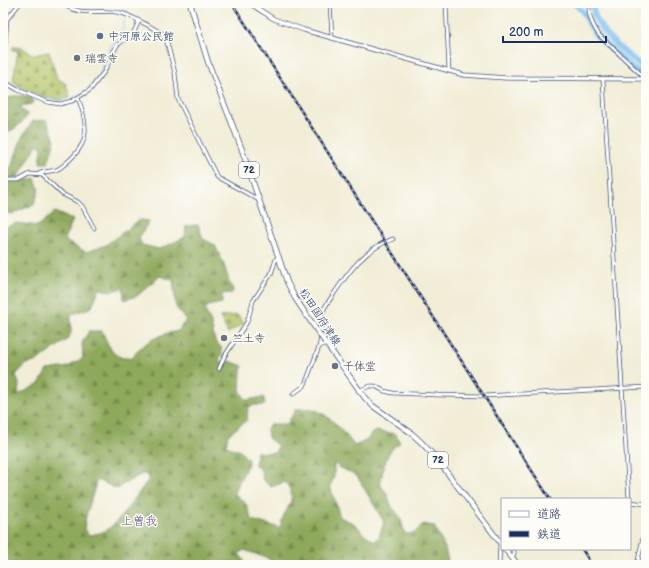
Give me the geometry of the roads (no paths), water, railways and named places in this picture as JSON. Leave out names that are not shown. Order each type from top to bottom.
[{"type":"main road","name":"松田国府津線","points":[[190,3],[208,62],[241,147],[288,282],[295,298],[358,391],[373,406],[410,432],[421,442],[436,458],[501,543]]},
{"type":"main road","points":[[506,550],[518,565]]},
{"type":"street","points":[[5,46],[4,38],[7,19],[20,3]]},
{"type":"street","points":[[61,3],[72,10],[81,12],[125,14],[165,35],[175,73],[178,99],[216,177],[259,200]]},
{"type":"street","points":[[249,3],[274,18],[304,30],[464,75],[480,77],[603,80],[646,79]]},
{"type":"street","points":[[330,3],[332,37]]},
{"type":"street","points":[[446,3],[449,71]]},
{"type":"street","points":[[589,3],[588,15],[599,35],[646,79]]},
{"type":"street","points":[[3,81],[18,90],[47,102],[66,103],[78,98],[90,90],[104,72],[117,45],[133,34],[139,21]]},
{"type":"street","points":[[603,80],[629,498]]},
{"type":"street","points":[[3,180],[19,180],[25,175],[39,174],[60,168],[80,149],[85,136],[85,127],[84,112],[78,98]]},
{"type":"street","points":[[39,174],[42,175],[62,194],[78,202],[82,206],[94,228]]},
{"type":"street","points":[[293,394],[304,386],[319,347],[322,333],[322,312],[346,275],[376,246],[393,239]]},
{"type":"street","points":[[219,369],[224,358],[247,322],[252,301],[271,274],[276,259],[279,256]]},
{"type":"street","points":[[312,324],[321,322]]},
{"type":"street","points":[[319,347],[325,342]]},
{"type":"street","points":[[358,391],[370,386],[375,386],[392,393],[438,396],[484,396],[646,386]]},
{"type":"street","points":[[631,502],[646,504]]},
{"type":"street","points":[[637,565],[646,524]]},
{"type":"street","points":[[499,565],[501,543]]},
{"type":"street","points":[[512,557],[514,550]]},
{"type":"waterway","points":[[126,13],[130,3]]},
{"type":"waterway","points":[[574,3],[583,12],[596,35],[607,46],[635,71],[646,74]]},
{"type":"waterway","points":[[593,3],[594,13],[604,32],[612,41],[646,70]]},
{"type":"waterway","points":[[3,78],[30,92],[55,100],[66,100],[78,95],[89,86],[101,72],[111,46],[122,31],[125,16]]},
{"type":"railway","points":[[232,3],[549,498]]},
{"type":"railway","points":[[583,550],[592,565]]},
{"type":"place","name":"中河原公民館","points":[[100,36]]},
{"type":"place","name":"瑞雲寺","points":[[77,58]]},
{"type":"place","name":"竺土寺","points":[[224,338]]},
{"type":"place","name":"千体堂","points":[[335,366]]},
{"type":"district","name":"上曽我","points":[[139,521]]}]
